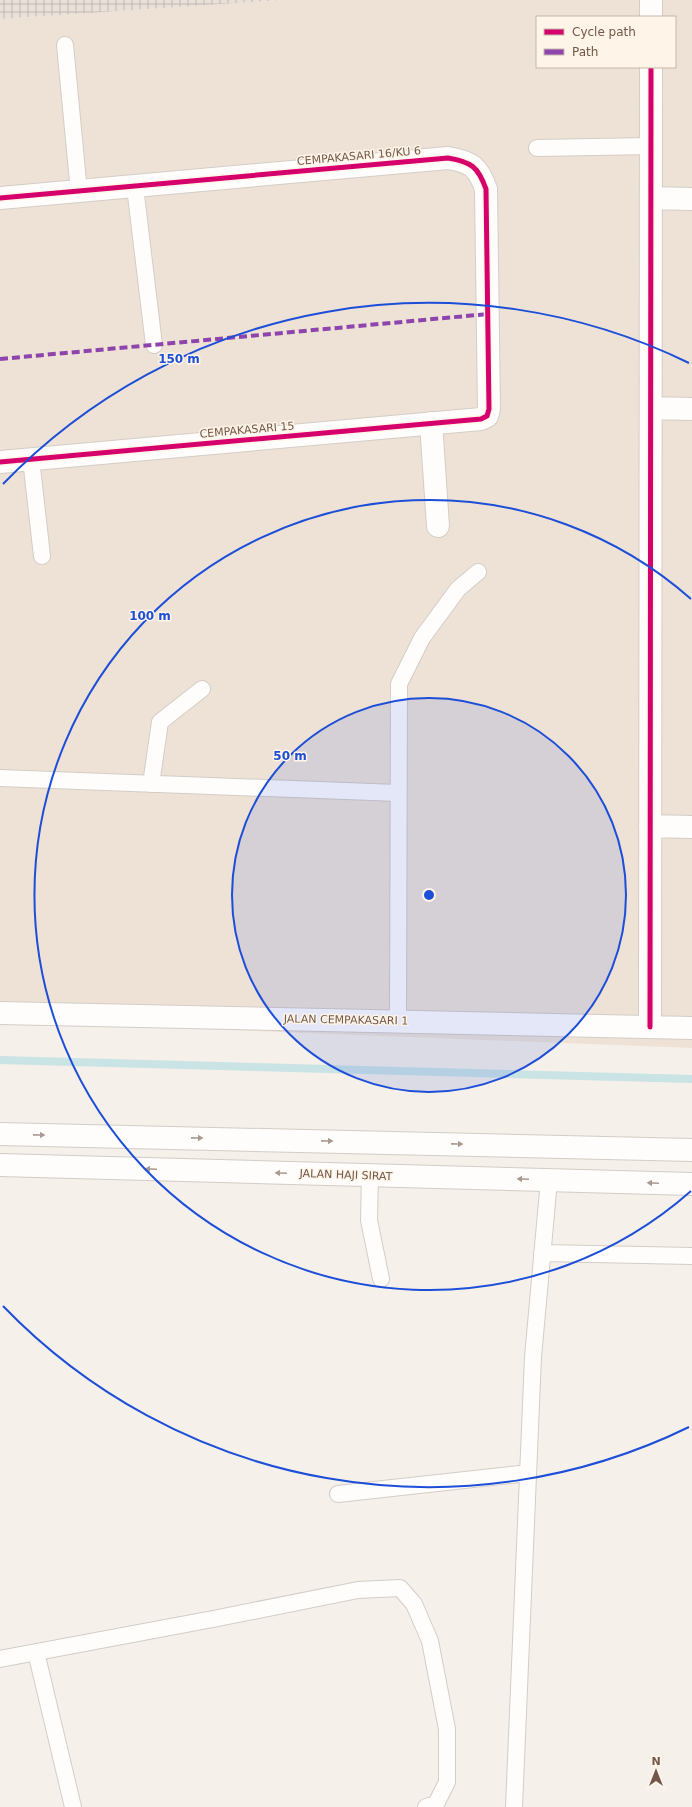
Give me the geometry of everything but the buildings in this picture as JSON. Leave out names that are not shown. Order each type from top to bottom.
[{"type":"street","points":[[651,16],[652,0]]},
{"type":"street","points":[[650,1027],[651,68]]},
{"type":"street","name":"CEMPAKASARI 16/KU 6","points":[[0,198],[448,158],[462,160],[472,165],[480,174],[486,189],[489,409]]},
{"type":"street","points":[[651,198],[692,199]]},
{"type":"street","points":[[651,408],[692,409]]},
{"type":"street","name":"CEMPAKASARI 15","points":[[0,462],[431,423],[481,420],[487,416],[489,409]]},
{"type":"street","points":[[431,423],[438,526]]},
{"type":"street","points":[[650,826],[692,827]]},
{"type":"street","name":"JALAN CEMPAKASARI 1","points":[[0,1013],[692,1028]]},
{"type":"street","points":[[0,1134],[692,1150]]},
{"type":"street","name":"JALAN HAJI SIRAT","points":[[0,1165],[692,1184]]},
{"type":"lane","points":[[65,45],[79,192]]},
{"type":"lane","points":[[537,148],[651,146]]},
{"type":"lane","points":[[135,187],[154,345]]},
{"type":"lane","points":[[31,459],[42,556]]},
{"type":"lane","points":[[398,1021],[399,684],[422,638],[458,589],[478,572]]},
{"type":"lane","points":[[151,784],[160,722],[202,689]]},
{"type":"lane","points":[[0,778],[398,793]]},
{"type":"lane","points":[[370,1175],[369,1220],[381,1279]]},
{"type":"lane","points":[[514,1807],[533,1357],[549,1180]]},
{"type":"lane","points":[[542,1253],[692,1256]]},
{"type":"lane","points":[[338,1494],[528,1473]]},
{"type":"lane","points":[[0,1659],[206,1621],[358,1590],[400,1588],[414,1604],[430,1641],[446,1729],[446,1782],[436,1804],[426,1807]]},
{"type":"lane","points":[[36,1652],[73,1807]]},
{"type":"shaded area","points":[[0,0],[284,0],[0,19]]},
{"type":"shaded area","points":[[284,0],[692,0],[692,1048],[0,1021],[0,19]]},
{"type":"waterway","points":[[0,1060],[692,1079]]},
{"type":"marked path","points":[[0,359],[488,314]]},
{"type":"cycle path","points":[[650,1027],[651,68]]},
{"type":"cycle path","points":[[0,198],[448,158],[463,161],[477,171],[486,189],[489,409],[487,416],[481,419],[0,462]]}]
